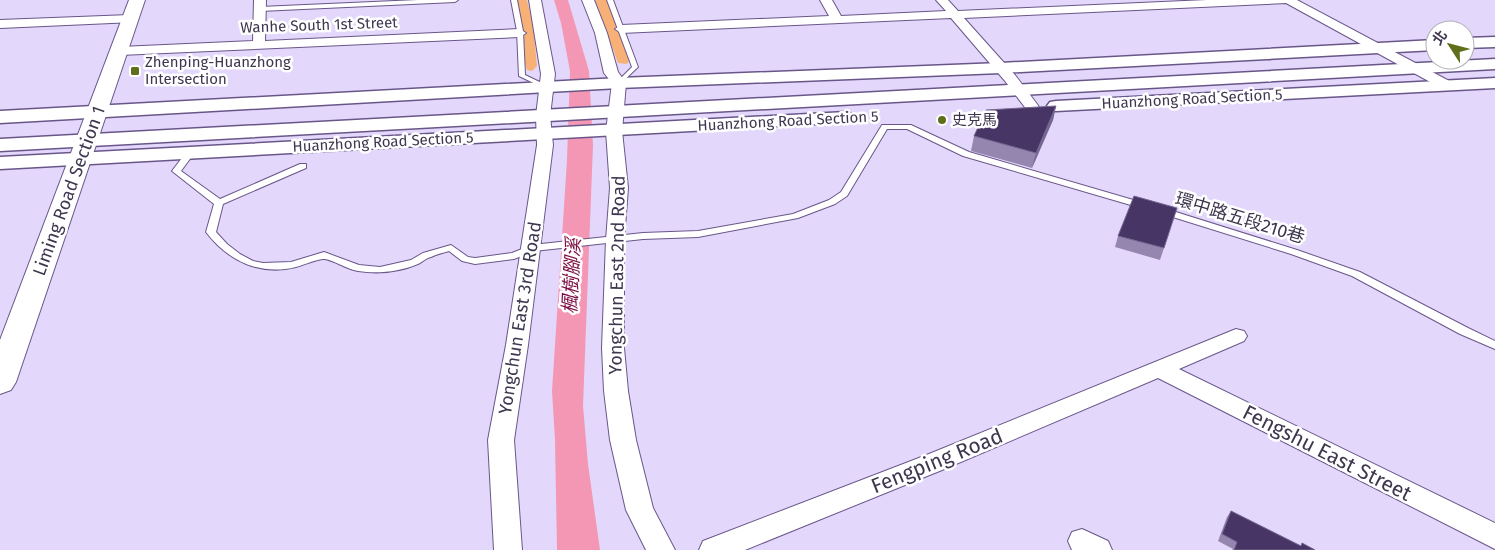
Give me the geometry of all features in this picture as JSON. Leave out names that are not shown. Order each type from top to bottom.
[{"type":"main road","name":"Liming Road Section 1","points":[[0,382],[134,9]]},
{"type":"street","name":"Yongchun East 3rd Road","points":[[508,550],[501,440],[532,248],[546,145],[548,110],[548,74],[535,0]]},
{"type":"street","name":"Yongchun East 2nd Road","points":[[588,0],[601,33],[611,73],[619,188],[615,240],[613,348],[622,440],[640,510],[661,550]]},
{"type":"street","points":[[826,0],[836,20]]},
{"type":"street","points":[[942,0],[1011,79],[1032,108]]},
{"type":"street","points":[[622,29],[1286,0],[1448,86]]},
{"type":"street","points":[[259,44],[260,4]]},
{"type":"street","points":[[0,24],[134,9]]},
{"type":"street","name":"Wanhe South 1st Street","points":[[120,50],[520,33]]},
{"type":"street","points":[[1475,43],[1495,42]]},
{"type":"street","name":"Huanzhong Road Section 5","points":[[89,135],[430,121],[548,110],[1011,79],[1374,48],[1425,45]]},
{"type":"street","points":[[1475,52],[1495,51]]},
{"type":"street","name":"Huanzhong Road Section 5","points":[[89,135],[613,107],[1011,79],[1425,55]]},
{"type":"street","name":"Huanzhong Road Section 5","points":[[1011,79],[1417,68],[1495,64]]},
{"type":"street","name":"Huanzhong Road Section 5","points":[[1008,109],[1495,83]]},
{"type":"street","name":"Huanzhong Road Section 5","points":[[613,107],[914,120]]},
{"type":"street","name":"Huanzhong Road Section 5","points":[[89,135],[191,152],[548,110]]},
{"type":"street","points":[[0,117],[89,135]]},
{"type":"street","points":[[0,132],[89,135]]},
{"type":"street","points":[[0,145],[89,135]]},
{"type":"street","points":[[0,163],[89,135]]},
{"type":"street","name":"Fengping Road","points":[[713,550],[933,463],[1236,336]]},
{"type":"street","name":"Fengshu East Street","points":[[1159,368],[1495,537]]},
{"type":"lane","points":[[260,4],[455,0]]},
{"type":"lane","points":[[514,0],[520,33],[522,76],[548,110]]},
{"type":"lane","points":[[610,0],[635,67],[613,107]]},
{"type":"lane","points":[[219,203],[211,232],[220,244],[248,262],[270,269],[291,266],[324,255],[357,268],[380,270],[414,262],[426,255],[451,248],[465,259],[475,261],[514,256],[532,248],[643,236],[698,234],[795,216],[815,210],[844,194],[885,127],[914,120]]},
{"type":"lane","name":"環中路五段210巷","points":[[914,120],[966,154],[1174,214],[1368,278],[1464,332],[1495,345]]},
{"type":"lane","points":[[191,152],[176,171],[219,203]]},
{"type":"lane","points":[[219,203],[303,166]]},
{"type":"shaded area","points":[[517,0],[527,0],[533,24],[537,66],[532,71],[527,70],[525,64],[524,39]]},
{"type":"shaded area","points":[[595,0],[607,0],[629,61],[627,64],[618,63]]},
{"type":"water","name":"楓樹腳溪","points":[[554,0],[568,0],[589,71],[593,145],[583,406],[588,464],[600,550],[557,550],[552,391],[567,160],[570,71],[561,23]]},
{"type":"building","points":[[1056,106],[1036,153],[974,136],[986,110]]},
{"type":"building","points":[[1134,196],[1177,208],[1164,248],[1118,236]]},
{"type":"building","points":[[1231,511],[1301,546],[1302,543],[1315,550],[1234,550],[1237,542],[1222,534]]},
{"type":"place","name":"Zhenping-Huanzhong Intersection","points":[[135,71]]},
{"type":"place","name":"史克馬","points":[[942,120]]}]
